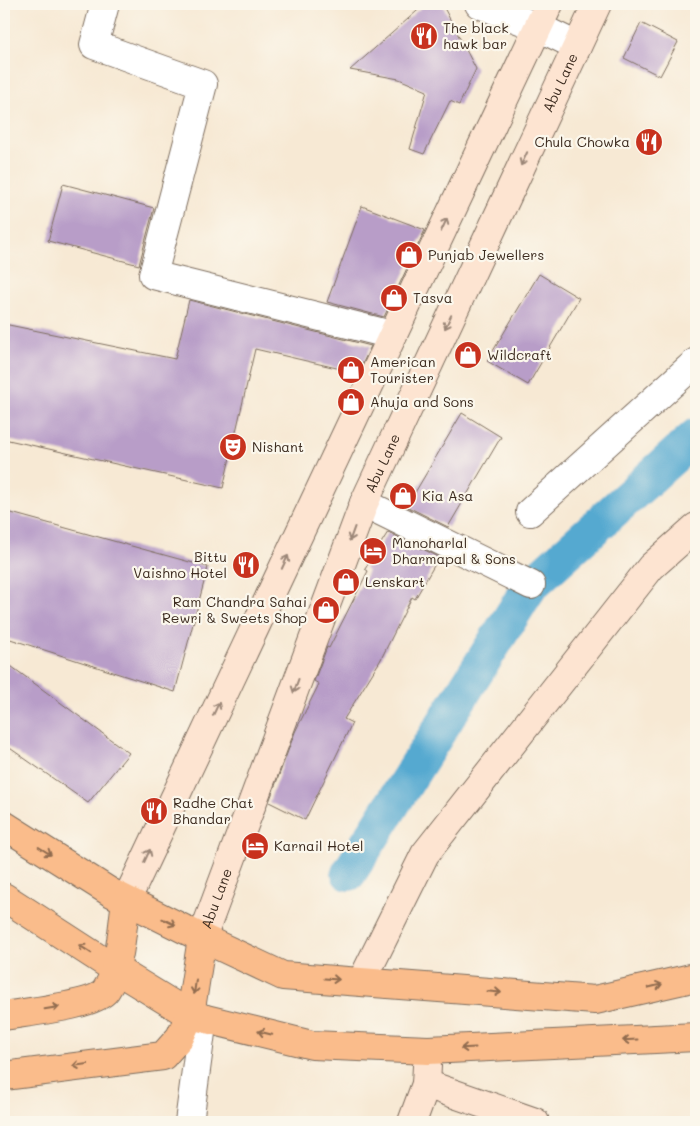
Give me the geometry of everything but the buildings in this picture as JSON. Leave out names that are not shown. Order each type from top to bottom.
[{"type":"main road","points":[[4,825],[126,900],[284,976],[595,1000],[696,977]]},
{"type":"main road","points":[[4,897],[115,969],[197,1016],[312,1045],[428,1050],[696,1037]]},
{"type":"main road","points":[[4,1016],[84,1003],[106,991],[115,969],[126,900]]},
{"type":"main road","points":[[4,1076],[163,1056],[197,1016],[202,938]]},
{"type":"street","points":[[105,4],[94,46],[203,84],[153,275],[392,334]]},
{"type":"street","points":[[479,4],[543,15],[577,46]]},
{"type":"street","name":"Abu Lane","points":[[202,938],[364,503],[597,4]]},
{"type":"street","points":[[126,900],[543,15]]},
{"type":"street","points":[[530,512],[696,362]]},
{"type":"street","points":[[364,503],[532,585]]},
{"type":"street","points":[[362,981],[425,854],[651,567],[696,527]]},
{"type":"street","points":[[189,1122],[197,1016]]},
{"type":"street","points":[[412,1122],[426,1084],[428,1050]]},
{"type":"street","points":[[426,1084],[535,1122]]},
{"type":"waterway","points":[[349,873],[531,585],[696,436]]},
{"type":"place","name":"The black hawk bar","points":[[424,36]]},
{"type":"place","name":"Chula Chowka","points":[[649,142]]},
{"type":"place","name":"Punjab Jewellers","points":[[409,255]]},
{"type":"place","name":"Tasva","points":[[394,298]]},
{"type":"place","name":"Wildcraft","points":[[468,355]]},
{"type":"place","name":"American Tourister","points":[[351,370]]},
{"type":"place","name":"Ahuja and Sons","points":[[351,402]]},
{"type":"place","name":"Nishant","points":[[233,447]]},
{"type":"place","name":"Kia Asa","points":[[403,496]]},
{"type":"place","name":"Manoharlal Dharmapal & Sons","points":[[373,551]]},
{"type":"place","name":"Bittu Vaishno Hotel","points":[[246,565]]},
{"type":"place","name":"Lenskart","points":[[346,582]]},
{"type":"place","name":"Ram Chandra Sahai Rewri & Sweets Shop","points":[[326,610]]},
{"type":"place","name":"Radhe Chat Bhandar","points":[[154,811]]},
{"type":"place","name":"Karnail Hotel","points":[[255,846]]}]
